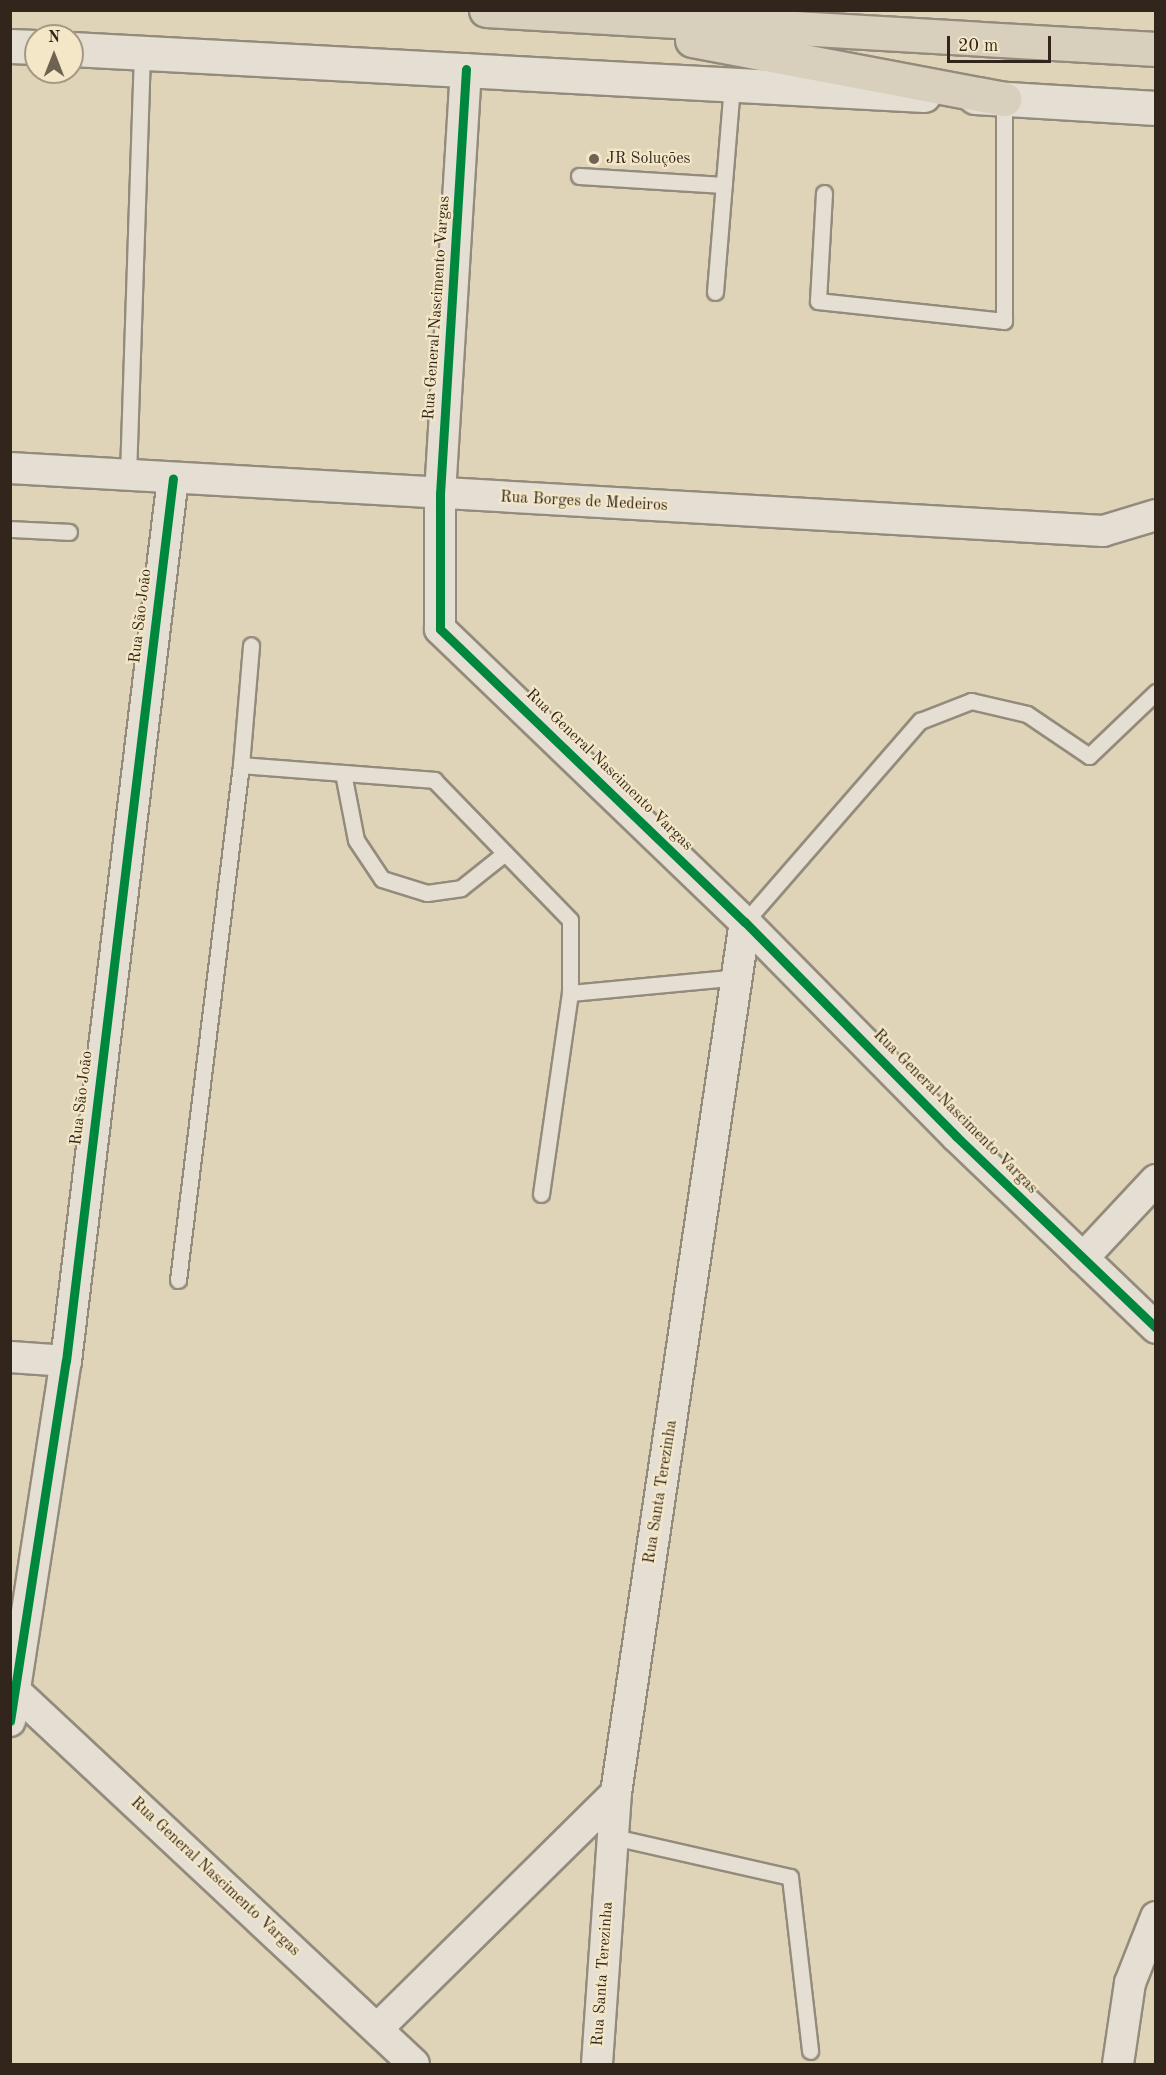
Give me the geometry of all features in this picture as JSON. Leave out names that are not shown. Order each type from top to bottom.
[{"type":"highway","points":[[486,10],[1155,49]]},
{"type":"highway","points":[[497,11],[676,37],[1004,99]]},
{"type":"main road","points":[[84,50],[1155,108]]},
{"type":"street","name":"Rua General Nascimento Vargas","points":[[466,69],[440,495],[440,629],[745,922],[1155,1328]]},
{"type":"street","name":"Rua Borges de Medeiros","points":[[10,468],[440,495],[1103,531],[1155,515]]},
{"type":"street","name":"Rua São João","points":[[10,1721],[66,1361],[172,478]]},
{"type":"street","name":"Rua Santa Terezinha","points":[[597,2064],[616,1793],[740,977],[745,922]]},
{"type":"street","points":[[1083,1258],[1155,1180]]},
{"type":"street","points":[[10,1357],[66,1361]]},
{"type":"street","name":"Rua General Nascimento Vargas","points":[[15,1691],[414,2064]]},
{"type":"street","points":[[378,2028],[616,1793]]},
{"type":"street","points":[[1118,2064],[1130,1983],[1155,1917]]},
{"type":"lane","points":[[128,475],[142,52]]},
{"type":"lane","points":[[715,292],[732,84]]},
{"type":"lane","points":[[824,193],[818,301],[1004,321],[1004,99]]},
{"type":"lane","points":[[579,177],[724,185]]},
{"type":"lane","points":[[10,529],[69,532]]},
{"type":"lane","points":[[178,1280],[241,765],[251,645]]},
{"type":"lane","points":[[745,922],[920,721],[971,701],[1028,714],[1089,756],[1155,692]]},
{"type":"lane","points":[[241,765],[434,780],[570,920],[570,993],[541,1194]]},
{"type":"lane","points":[[343,773],[356,840],[382,879],[427,893],[461,888],[505,853]]},
{"type":"lane","points":[[570,993],[740,977]]},
{"type":"lane","points":[[614,1837],[790,1877],[810,2051]]},
{"type":"cycle path","points":[[466,69],[440,494],[440,629],[745,922],[956,1136],[1156,1328]]},
{"type":"cycle path","points":[[10,1721],[66,1361],[173,478]]},
{"type":"place","name":"JR Soluções","points":[[594,159]]}]
